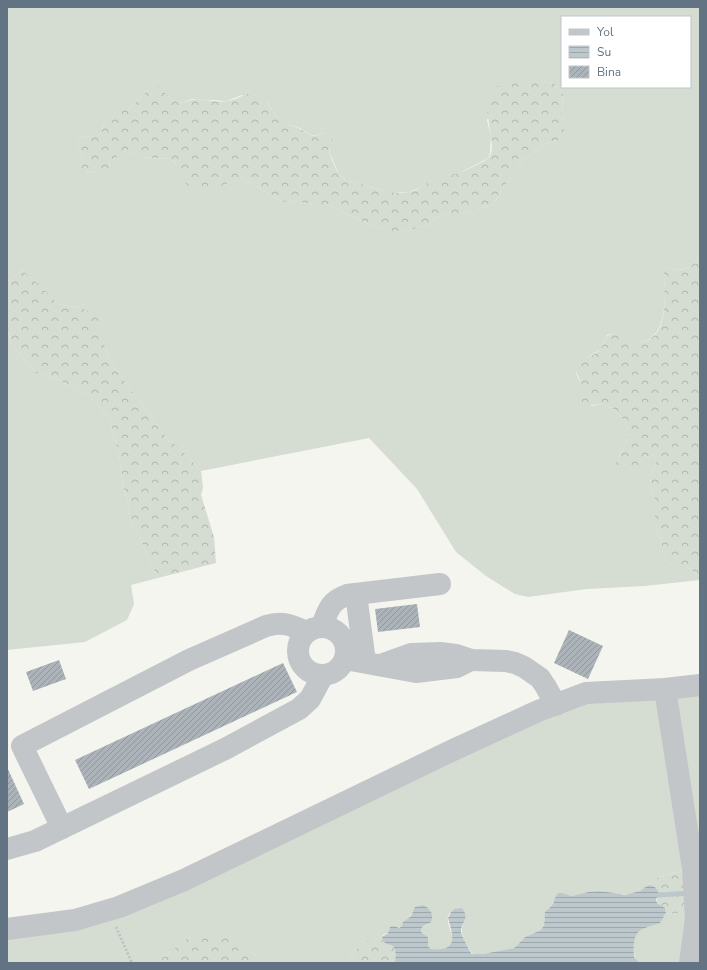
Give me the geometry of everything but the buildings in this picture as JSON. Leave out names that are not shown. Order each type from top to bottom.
[{"type":"street","points":[[440,584],[356,594],[340,598],[331,604],[314,629],[302,637],[298,648],[302,665],[311,673],[323,675],[363,662],[411,654],[440,653],[456,655],[471,660],[506,661],[524,667],[540,678],[556,705]]},
{"type":"street","points":[[356,594],[363,662]]},
{"type":"street","points":[[62,828],[22,746],[189,660],[266,626],[286,623],[314,629],[333,629],[342,636],[347,653],[363,662]]},
{"type":"street","points":[[7,849],[35,841],[226,749],[298,709],[310,699],[323,675]]},
{"type":"street","points":[[7,929],[75,920],[119,908],[184,880],[451,751],[538,711],[586,693],[665,689],[700,685]]},
{"type":"street","points":[[665,689],[693,868],[696,919],[690,963]]},
{"type":"path","points":[[108,911],[132,963]]},
{"type":"green space","points":[[7,7],[700,7],[700,258],[692,265],[684,269],[676,270],[666,267],[664,278],[664,312],[659,327],[650,339],[639,343],[631,343],[615,333],[607,335],[602,348],[590,356],[576,373],[591,406],[602,404],[612,408],[625,421],[628,438],[615,464],[642,461],[646,457],[654,455],[656,464],[650,476],[651,488],[655,497],[655,522],[662,541],[662,549],[668,563],[676,567],[687,567],[700,577],[700,580],[645,586],[587,589],[528,597],[515,594],[486,576],[456,552],[417,489],[369,438],[201,471],[178,446],[169,441],[112,364],[103,341],[81,308],[58,304],[43,288],[22,270],[7,283]],"holes":[[[513,81],[540,81],[554,83],[563,94],[562,111],[564,121],[557,141],[545,144],[522,161],[493,205],[458,214],[445,214],[434,219],[429,225],[402,232],[380,229],[327,204],[290,201],[282,202],[240,177],[227,184],[213,188],[187,184],[179,168],[171,159],[140,157],[124,151],[110,162],[109,168],[98,172],[92,171],[87,173],[80,167],[84,159],[77,142],[83,136],[92,137],[100,134],[104,125],[120,110],[128,110],[148,90],[165,92],[172,100],[182,103],[192,99],[227,101],[242,95],[267,102],[278,119],[284,123],[297,127],[313,135],[325,132],[334,139],[330,144],[330,154],[339,174],[347,181],[391,193],[409,192],[426,185],[438,177],[458,174],[488,158],[490,153],[491,137],[487,120]]]},
{"type":"green space","points":[[513,81],[540,81],[554,83],[563,94],[562,111],[564,133],[557,141],[545,144],[522,161],[493,205],[458,214],[445,214],[434,219],[429,225],[402,232],[393,232],[380,229],[327,204],[290,201],[282,202],[240,177],[226,184],[200,193],[192,190],[188,186],[177,166],[171,159],[140,157],[124,151],[110,162],[109,168],[103,173],[92,171],[79,175],[80,167],[84,159],[77,142],[83,136],[92,137],[100,134],[110,113],[120,110],[128,110],[148,90],[159,86],[172,100],[182,103],[195,99],[227,101],[249,94],[257,95],[264,99],[283,123],[296,127],[313,136],[325,132],[334,135],[330,147],[330,155],[338,172],[346,180],[388,192],[409,192],[438,177],[457,174],[487,159],[491,152],[492,142],[488,117],[490,94],[498,86]]},
{"type":"green space","points":[[700,258],[700,577],[687,567],[676,567],[668,563],[665,557],[662,549],[662,541],[655,522],[655,497],[651,488],[650,476],[656,464],[654,455],[646,457],[634,469],[624,470],[615,464],[628,438],[625,421],[612,408],[602,404],[584,406],[578,395],[580,381],[575,366],[599,350],[603,346],[607,336],[615,333],[629,342],[637,343],[646,341],[654,336],[659,329],[664,310],[664,271],[666,267],[676,270],[684,269],[692,265]]},
{"type":"green space","points":[[22,270],[43,288],[58,304],[81,308],[97,315],[103,341],[112,364],[169,441],[178,446],[201,471],[203,487],[201,495],[214,537],[216,563],[158,578],[131,520],[122,479],[119,453],[110,420],[90,396],[59,380],[36,373],[12,345],[7,330],[7,283]]},
{"type":"green space","points":[[7,330],[12,345],[36,373],[59,380],[90,396],[110,420],[119,453],[122,479],[131,520],[158,578],[131,585],[134,604],[127,620],[85,642],[7,650]]},
{"type":"green space","points":[[700,685],[700,870],[677,872],[658,877],[640,891],[628,895],[600,891],[572,896],[568,895],[549,907],[541,930],[525,937],[514,948],[483,954],[473,954],[464,940],[462,932],[463,925],[454,909],[448,916],[453,939],[452,944],[449,947],[443,949],[431,949],[428,946],[428,937],[421,932],[422,927],[427,925],[432,919],[431,912],[413,911],[402,926],[383,935],[382,937],[364,943],[356,950],[346,963],[263,963],[250,950],[193,934],[156,963],[7,963],[7,929],[75,920],[538,711]]},
{"type":"green space","points":[[700,870],[700,915],[666,913],[665,908],[657,903],[657,889],[654,886],[648,885],[658,877],[677,872]]},
{"type":"green space","points":[[666,913],[700,915],[700,963],[640,963],[636,959],[634,954],[634,946],[637,932],[657,923]]},
{"type":"green space","points":[[193,934],[228,936],[250,950],[263,963],[156,963]]},
{"type":"green space","points":[[382,937],[385,942],[393,946],[395,950],[395,963],[346,963],[361,945]]},
{"type":"water","points":[[648,885],[654,886],[657,889],[659,895],[656,899],[657,903],[665,908],[666,913],[660,923],[641,930],[635,937],[634,957],[640,963],[395,963],[396,954],[393,946],[385,942],[382,937],[388,933],[390,927],[394,926],[399,928],[402,926],[403,922],[411,916],[415,907],[423,905],[430,910],[432,914],[431,922],[422,927],[421,932],[428,937],[428,946],[431,949],[446,948],[452,941],[448,918],[454,909],[462,908],[465,917],[461,933],[472,954],[483,954],[514,948],[525,937],[541,930],[544,925],[545,912],[554,903],[558,893],[572,896],[600,891],[625,895],[640,891]]},
{"type":"waterway","points":[[659,895],[690,893]]}]
